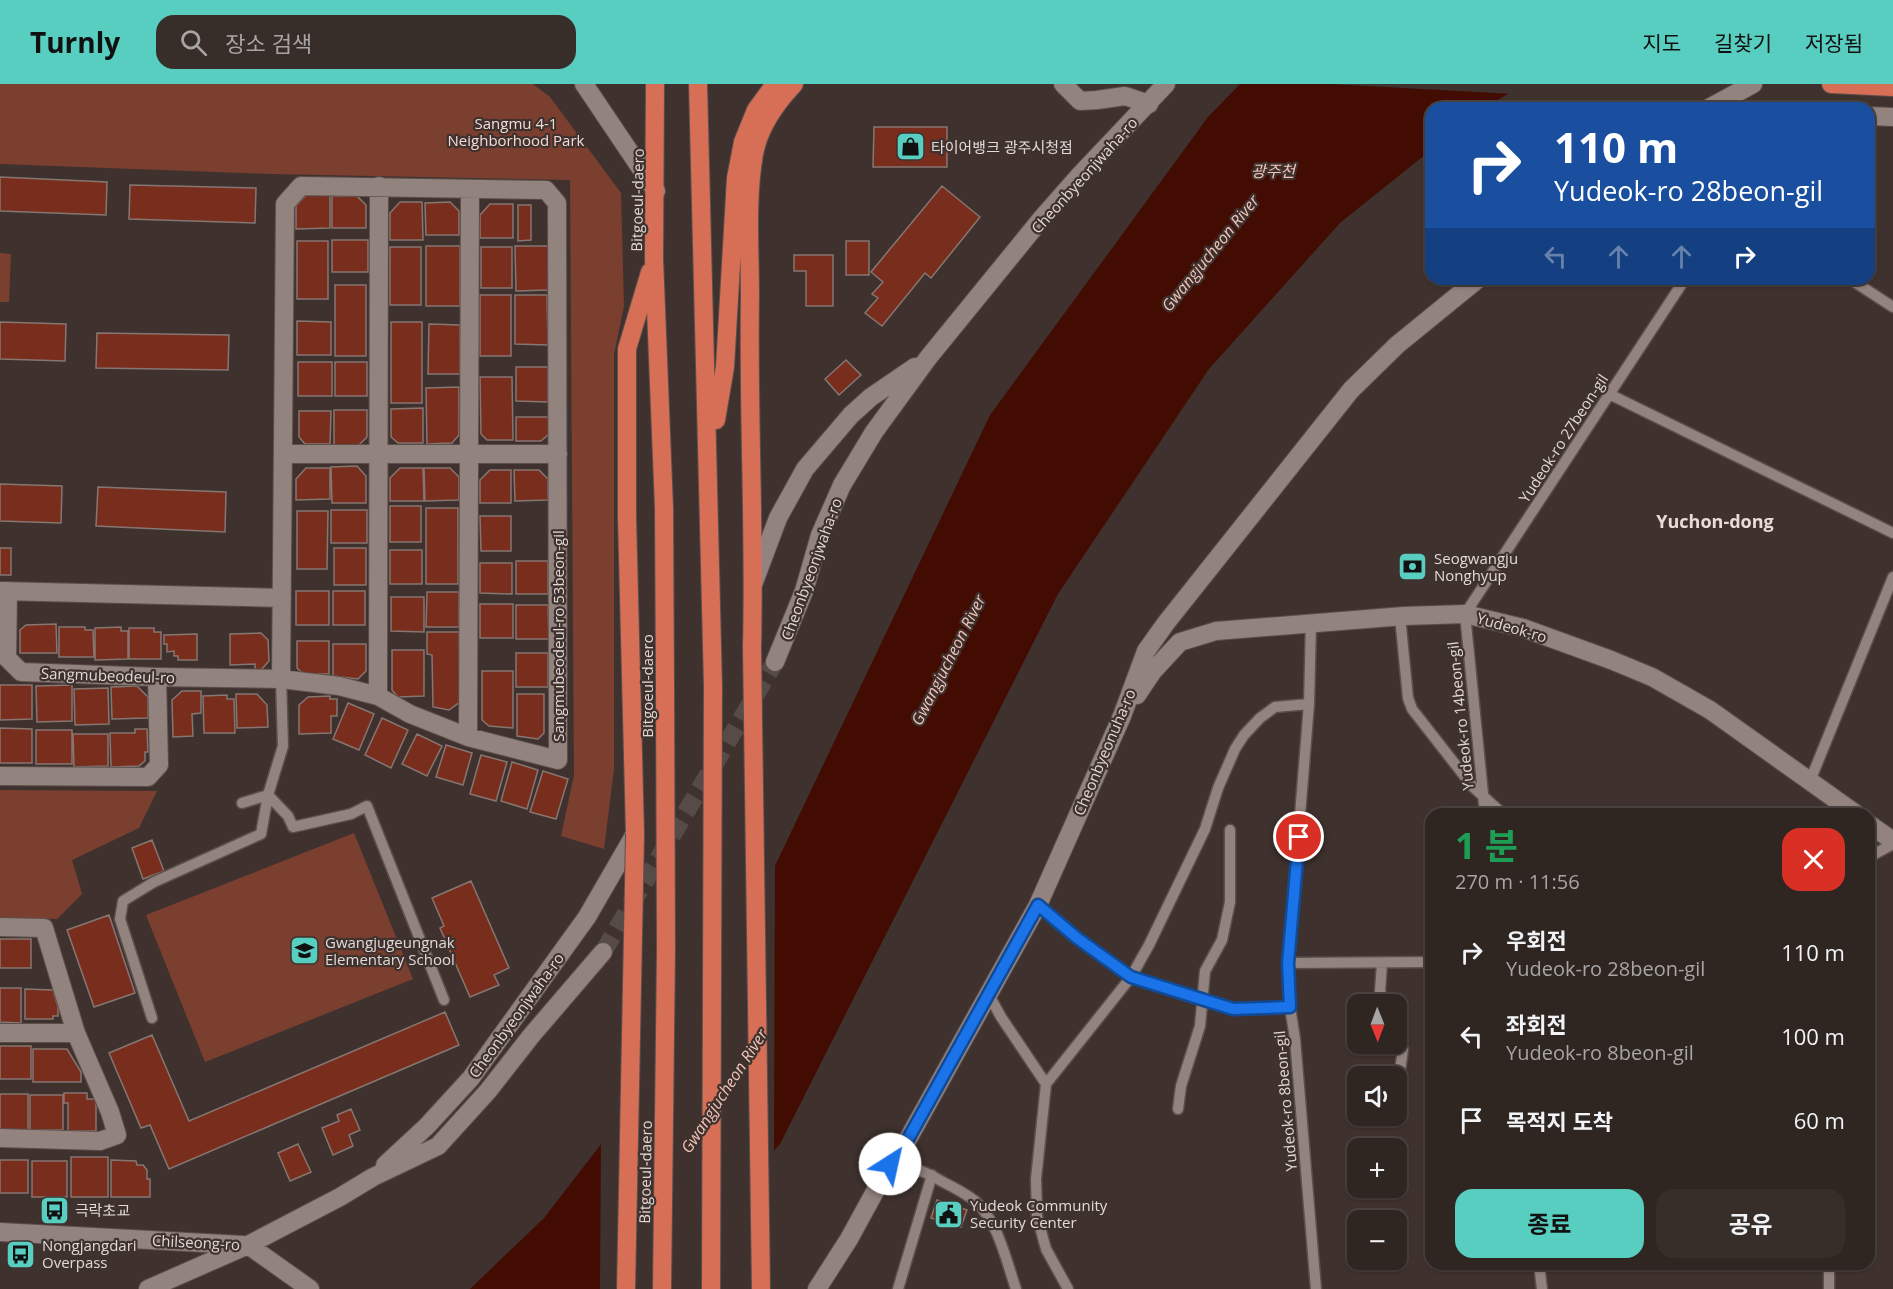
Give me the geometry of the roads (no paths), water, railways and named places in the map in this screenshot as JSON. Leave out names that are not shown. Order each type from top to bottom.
[{"type":"highway","name":"Bitgoeul-daero","points":[[655,84],[654,259],[664,508],[666,949],[662,1289]]},
{"type":"highway","points":[[698,84],[713,686],[711,1289]]},
{"type":"highway","points":[[709,460],[725,367],[736,178],[743,142],[756,110],[775,84]]},
{"type":"highway","points":[[761,1289],[749,348],[751,182],[762,127],[778,100],[794,84]]},
{"type":"highway","points":[[1831,84],[1893,87]]},
{"type":"highway","points":[[626,1289],[635,834],[627,517],[627,349],[654,259]]},
{"type":"street","points":[[584,84],[656,191]]},
{"type":"street","name":"Cheonbyeonjwaha-ro","points":[[1063,84],[1080,101],[1125,96],[1149,104]]},
{"type":"street","name":"Cheonbyeonjwaha-ro","points":[[775,662],[804,591],[820,535],[842,485],[873,432],[928,358],[1079,176],[1166,84]]},
{"type":"street","points":[[1720,102],[1754,84]]},
{"type":"street","points":[[1875,117],[1893,117]]},
{"type":"street","name":"Sangmubeodeul-ro 53beon-gil","points":[[301,186],[380,186],[546,190],[557,202],[558,760],[468,737],[418,718],[378,696],[339,686],[281,679],[285,204],[301,186]]},
{"type":"street","points":[[378,696],[380,186]]},
{"type":"street","points":[[468,737],[470,189]]},
{"type":"street","name":"Cheonbyeonuha-ro","points":[[817,1289],[849,1239],[890,1164],[898,1157],[1038,905],[1122,716],[1146,651],[1351,390],[1397,345],[1471,285]]},
{"type":"street","name":"Cheonbyeonjwaha-ro","points":[[753,584],[777,518],[805,469],[851,415],[871,397],[928,358]]},
{"type":"street","points":[[284,454],[558,454]]},
{"type":"street","name":"Sangmubeodeul-ro","points":[[281,679],[21,672],[7,658],[4,591],[282,598]]},
{"type":"street","name":"Yudeok-ro","points":[[1122,716],[1153,671],[1180,642],[1216,631],[1400,616],[1465,614],[1523,628],[1652,677],[1710,710],[1848,808]]},
{"type":"street","points":[[0,776],[148,777],[159,765],[158,677]]},
{"type":"street","points":[[1875,829],[1893,843]]},
{"type":"street","name":"Cheonbyeonjwaha-ro","points":[[373,1177],[427,1126],[471,1078],[587,918],[635,834]]},
{"type":"street","points":[[0,927],[44,928],[76,1033],[110,1112],[117,1135],[100,1141],[0,1138]]},
{"type":"street","name":"Cheonbyeonjwaha-ro","points":[[148,1289],[248,1245],[373,1177],[438,1146],[488,1091],[603,951]]},
{"type":"street","points":[[0,1033],[76,1033]]},
{"type":"street","name":"Chilseong-ro","points":[[0,1232],[248,1245]]},
{"type":"street","points":[[248,1245],[310,1289]]},
{"type":"lane","name":"Yudeok-ro 27beon-gil","points":[[1465,614],[1681,285]]},
{"type":"lane","points":[[1859,285],[1893,307]]},
{"type":"lane","points":[[1609,394],[1893,533]]},
{"type":"lane","points":[[1810,781],[1893,577]]},
{"type":"lane","name":"Yudeok-ro 14beon-gil","points":[[1465,614],[1484,808]]},
{"type":"lane","points":[[1400,616],[1408,699],[1412,709],[1483,799],[1495,808]]},
{"type":"lane","name":"Yudeok-ro 8beon-gil","points":[[1311,623],[1309,704],[1288,963],[1316,1289]]},
{"type":"lane","points":[[152,1018],[120,920],[123,902],[154,882],[261,834],[268,795],[283,746],[281,679]]},
{"type":"lane","points":[[1068,1289],[1046,1249],[1037,1216],[1036,1179],[1046,1084],[1131,977],[1205,829],[1218,788],[1235,749],[1244,735],[1260,718],[1275,707],[1309,704]]},
{"type":"lane","points":[[242,803],[268,795]]},
{"type":"lane","points":[[268,795],[288,816],[293,827],[351,814],[368,806],[444,1000]]},
{"type":"lane","points":[[1178,1109],[1182,1086],[1200,1026],[1205,971],[1222,940],[1230,902],[1230,830]]},
{"type":"lane","points":[[1875,854],[1893,843]]},
{"type":"lane","points":[[1038,905],[1077,938],[1131,977],[1233,1009],[1290,1007]]},
{"type":"lane","points":[[1288,963],[1425,962]]},
{"type":"lane","points":[[1381,994],[1382,963]]},
{"type":"lane","points":[[989,995],[1046,1084]]},
{"type":"lane","points":[[890,1164],[911,1166],[932,1175],[975,1201],[987,1217],[1001,1245],[1016,1289]]},
{"type":"lane","points":[[898,1289],[932,1175]]},
{"type":"lane","points":[[1540,1270],[1542,1289]]},
{"type":"lane","points":[[1829,1270],[1829,1289]]},
{"type":"water","name":"광주천","points":[[1240,84],[1525,84],[1494,102],[1425,102],[1425,155],[1340,223],[1209,369],[1058,594],[780,1144],[656,1289],[470,1289],[544,1218],[632,1104],[773,870],[990,415],[1208,117]]},
{"type":"tunnel","points":[[603,952],[775,662]]},
{"type":"place","name":"타이어뱅크 광주시청점","points":[[910,147]]},
{"type":"place","name":"Seogwangju Nonghyup","points":[[1413,567]]},
{"type":"place","name":"Gwangjugeungnak Elementary School","points":[[304,951]]},
{"type":"place","name":"극락초교","points":[[54,1210]]},
{"type":"place","name":"Yudeok Community Security Center","points":[[949,1214]]},
{"type":"place","name":"Nongjangdari Overpass","points":[[21,1254]]},
{"type":"district","name":"Yuchon-dong","points":[[1715,521]]},
{"type":"park label","name":"Sangmu 4-1 Neighborhood Park","points":[[516,132]]},
{"type":"water label","name":"Gwangjucheon River","points":[[1210,253]]},
{"type":"water label","name":"Gwangjucheon River","points":[[948,660]]},
{"type":"water label","name":"Gwangjucheon River","points":[[724,1091]]}]
